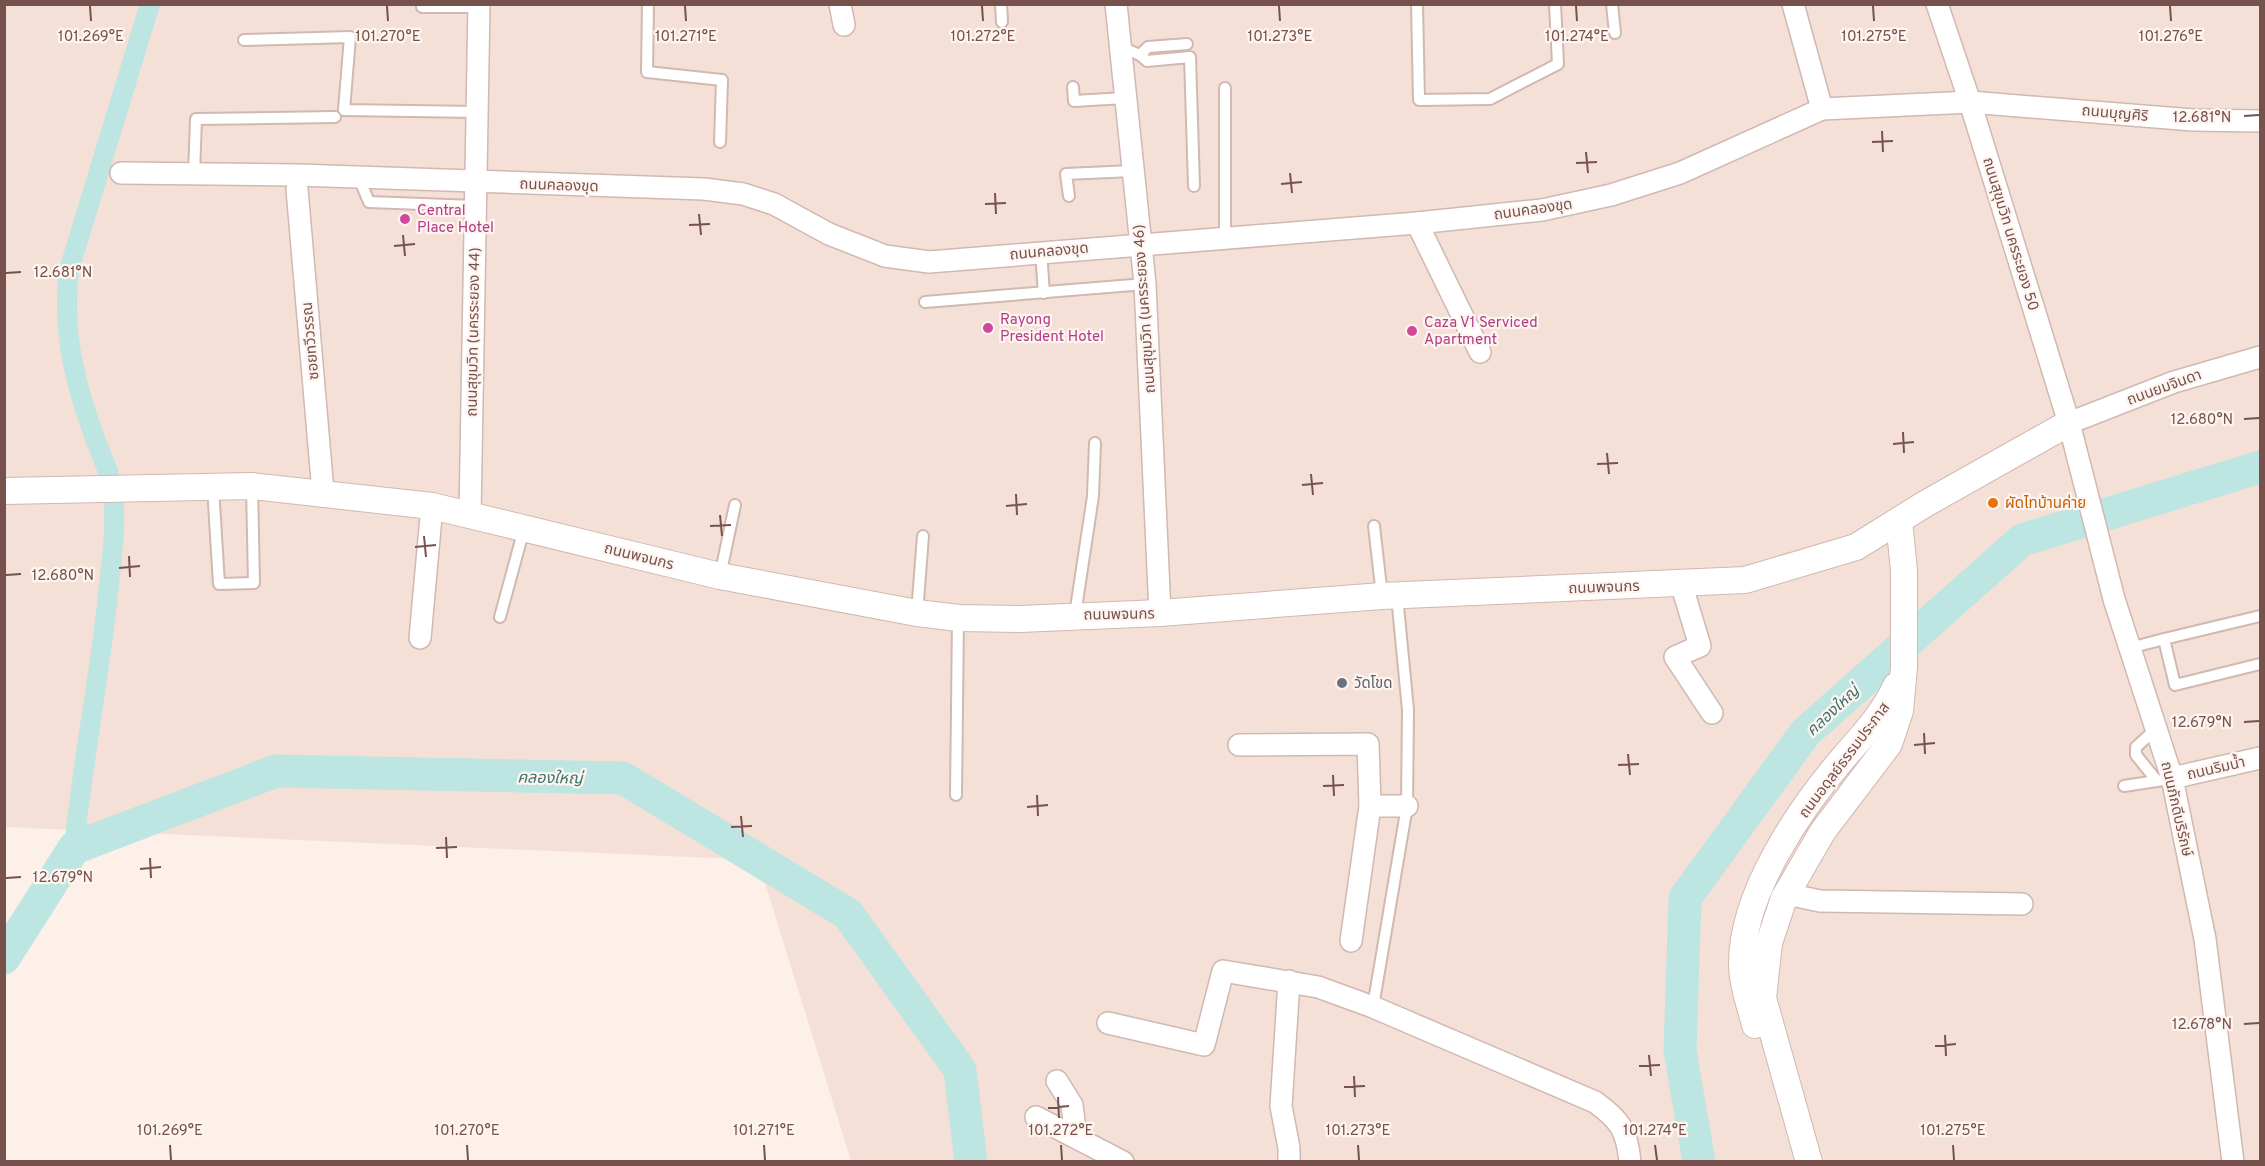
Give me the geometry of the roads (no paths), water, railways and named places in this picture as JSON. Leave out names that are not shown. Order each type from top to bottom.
[{"type":"street","name":"ถนนสุขุมวิท (นครระยอง 46)","points":[[1116,4],[1130,51],[1125,98],[1146,284],[1160,613]]},
{"type":"street","points":[[1793,4],[1822,109]]},
{"type":"street","name":"ถนนสุขุมวิท นครระยอง 50","points":[[1937,4],[1970,102],[2069,423],[2079,466]]},
{"type":"street","name":"ถนนสุขุมวิท (นครระยอง 44)","points":[[470,516],[479,6]]},
{"type":"street","name":"ถนนคลองขุด","points":[[121,172],[704,189],[743,194],[774,204],[829,234],[858,246],[906,260],[929,262],[1141,243],[1417,223],[1542,210],[1611,195],[1680,173],[1822,109],[1970,102]]},
{"type":"street","name":"ถนนบุญศิริ","points":[[1970,102],[2193,120],[2260,121]]},
{"type":"street","name":"ซอยทวีวรรณ","points":[[297,189],[323,492]]},
{"type":"street","points":[[1417,223],[1480,352]]},
{"type":"street","name":"ถนนยมจินดา","points":[[2069,423],[2174,382],[2260,357]]},
{"type":"street","name":"ถนนพจนกร","points":[[4,491],[252,486],[323,492],[432,506],[720,576],[916,613],[958,618],[1160,613],[1389,596],[1745,580],[1856,547],[1925,504],[2069,423]]},
{"type":"street","name":"ถนนภักดีบริรักษ์","points":[[2079,466],[2114,599],[2156,729],[2164,780],[2205,939],[2233,1161]]},
{"type":"street","points":[[420,638],[432,506]]},
{"type":"street","name":"ถนนอดุลย์ธรรมประภาส","points":[[1809,1161],[1763,999],[1769,943],[1787,894],[1823,831],[1890,744],[1900,711],[1904,667],[1904,570],[1899,521]]},
{"type":"street","points":[[1681,583],[1700,646],[1675,657],[1712,713]]},
{"type":"street","name":"ถนนอดุลย์ธรรมประภาส","points":[[1791,1161],[1744,986],[1742,944],[1745,927],[1774,860],[1824,784],[1887,706],[1904,667]]},
{"type":"street","points":[[1239,745],[1368,744],[1370,806],[1351,941]]},
{"type":"street","name":"ถนนริมน้ำ","points":[[2164,780],[2260,758]]},
{"type":"street","points":[[1824,784],[1845,803]]},
{"type":"street","points":[[1370,806],[1407,806]]},
{"type":"street","points":[[1787,894],[1820,901],[2022,904]]},
{"type":"street","points":[[1108,1023],[1204,1046],[1223,971],[1318,987],[1373,1007],[1595,1102],[1616,1117],[1624,1130],[1630,1161]]},
{"type":"street","points":[[1289,981],[1281,1099],[1289,1161]]},
{"type":"street","points":[[1057,1081],[1072,1105],[1076,1137]]},
{"type":"street","points":[[1036,1117],[1123,1161]]},
{"type":"lane","points":[[648,4],[647,72],[722,80],[720,142]]},
{"type":"lane","points":[[1001,4],[1002,22]]},
{"type":"lane","points":[[1418,4],[1419,100],[1490,99],[1558,64],[1556,4]]},
{"type":"lane","points":[[1612,4],[1615,33]]},
{"type":"lane","points":[[422,7],[479,6]]},
{"type":"lane","points":[[244,40],[350,37],[344,110],[477,112]]},
{"type":"lane","points":[[1130,51],[1187,44]]},
{"type":"lane","points":[[1130,51],[1147,61],[1190,57],[1194,186]]},
{"type":"lane","points":[[1073,87],[1074,101],[1125,98]]},
{"type":"lane","points":[[1225,88],[1225,238]]},
{"type":"lane","points":[[194,174],[196,119],[336,117]]},
{"type":"lane","points":[[1069,196],[1066,174],[1132,171]]},
{"type":"lane","points":[[359,178],[369,202],[475,206]]},
{"type":"lane","points":[[1041,252],[1044,292]]},
{"type":"lane","points":[[924,302],[1146,284]]},
{"type":"lane","points":[[1075,615],[1094,496],[1095,443]]},
{"type":"lane","points":[[213,487],[219,584],[254,583],[252,486]]},
{"type":"lane","points":[[720,576],[735,505]]},
{"type":"lane","points":[[1373,1007],[1407,806],[1408,710],[1389,596],[1374,526]]},
{"type":"lane","points":[[500,617],[524,528]]},
{"type":"lane","points":[[916,613],[923,536]]},
{"type":"lane","points":[[2130,648],[2260,616]]},
{"type":"lane","points":[[956,795],[958,618]]},
{"type":"lane","points":[[2164,639],[2175,685],[2260,664]]},
{"type":"lane","points":[[2124,786],[2164,780]]},
{"type":"waterway","points":[[74,848],[103,634],[114,522],[110,478],[79,391],[68,331],[67,291],[69,270],[150,4]]},
{"type":"waterway","name":"คลองใหญ่","points":[[1699,1162],[1680,1051],[1685,898],[1805,733],[2022,540],[2260,467]]},
{"type":"waterway","name":"คลองใหญ่","points":[[4,958],[74,848],[276,771],[623,778],[848,914],[960,1070],[971,1162]]},
{"type":"place","name":"Central Place Hotel","points":[[405,219]]},
{"type":"place","name":"Rayong President Hotel","points":[[988,328]]},
{"type":"place","name":"Caza V1 Serviced Apartment","points":[[1412,331]]},
{"type":"place","name":"ผัดไทบ้านค่าย","points":[[1993,503]]},
{"type":"place","name":"วัดโขด","points":[[1342,683]]}]
